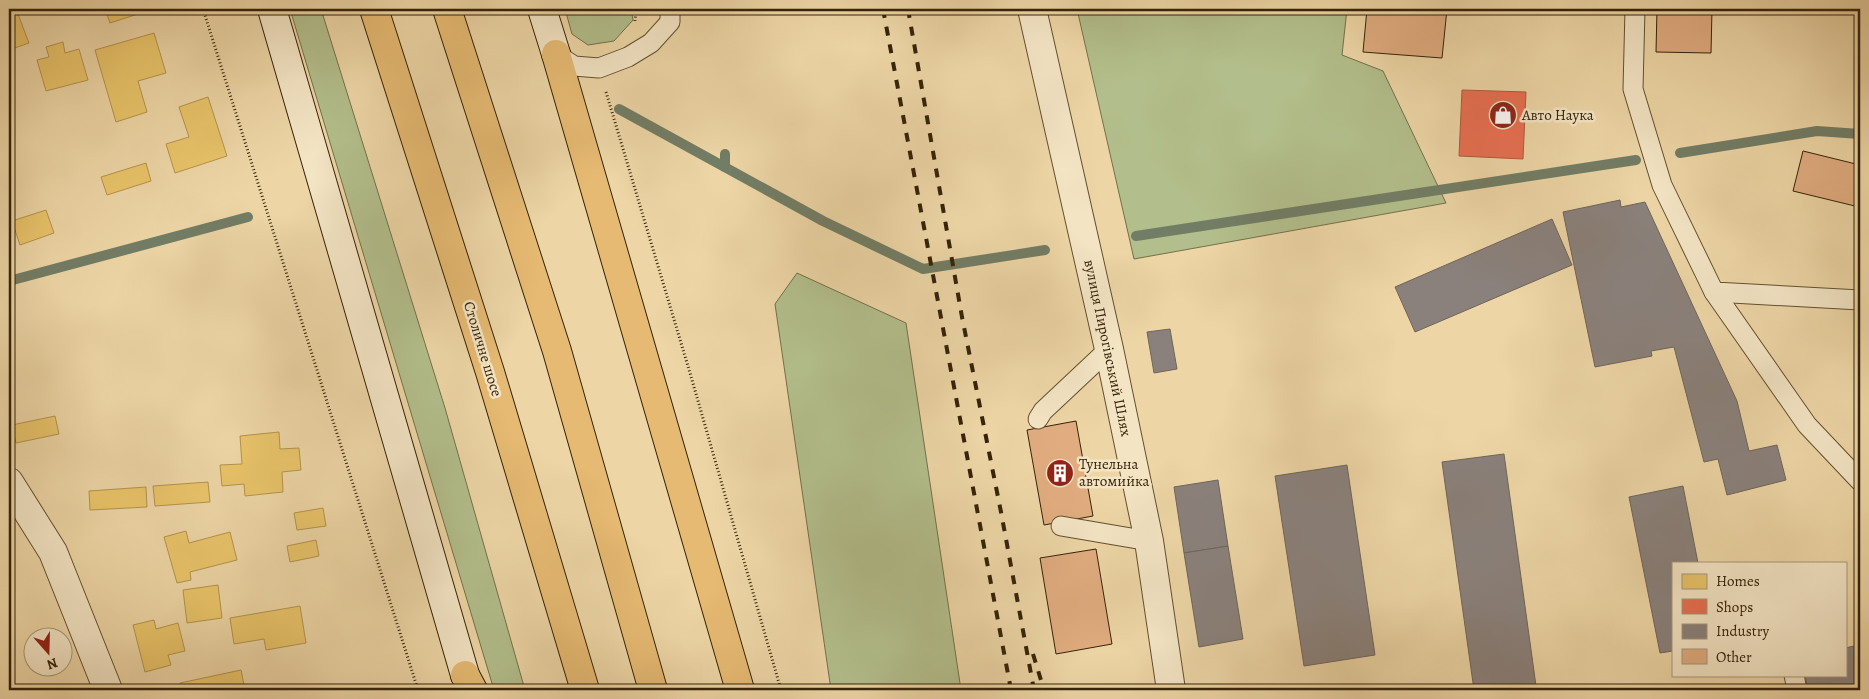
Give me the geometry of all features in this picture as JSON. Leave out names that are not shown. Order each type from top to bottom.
[{"type":"highway","name":"Столичне шосе","points":[[374,9],[490,372],[585,690]]},
{"type":"highway","points":[[447,9],[557,352],[653,690]]},
{"type":"highway","points":[[556,54],[740,690]]},
{"type":"street","points":[[272,9],[469,685]]},
{"type":"street","points":[[542,9],[556,54]]},
{"type":"street","name":"вулиця Пирогівський Шлях","points":[[1032,9],[1109,349],[1149,541],[1171,690]]},
{"type":"street","points":[[9,482],[53,552],[108,690]]},
{"type":"lane","points":[[556,54],[574,66],[599,68],[628,57],[651,43],[670,22],[670,9]]},
{"type":"lane","points":[[1635,9],[1633,90],[1662,185],[1714,292],[1806,425],[1860,481]]},
{"type":"lane","points":[[1714,292],[1860,300]]},
{"type":"lane","points":[[1038,419],[1043,411],[1109,349]]},
{"type":"lane","points":[[1061,526],[1149,541]]},
{"type":"lane","points":[[1794,676],[1797,690]]},
{"type":"path","points":[[203,9],[418,690]]},
{"type":"path","points":[[634,25],[636,9]]},
{"type":"path","points":[[599,68],[693,383],[781,690]]},
{"type":"green space","points":[[290,9],[321,9],[445,408],[525,690],[494,690]]},
{"type":"green space","points":[[565,9],[631,9],[633,20],[614,41],[588,45],[572,34]]},
{"type":"green space","points":[[1077,9],[1347,9],[1342,55],[1383,71],[1446,203],[1134,259]]},
{"type":"green space","points":[[797,273],[906,323],[961,690],[831,690],[775,304]]},
{"type":"building: Homes","points":[[16,9],[29,43],[9,50],[9,10]]},
{"type":"building: Homes","points":[[105,9],[143,9],[144,12],[110,23]]},
{"type":"building: Homes","points":[[154,33],[166,73],[138,81],[147,112],[116,122],[95,50]]},
{"type":"building: Homes","points":[[63,42],[65,53],[79,49],[88,80],[46,91],[37,60],[49,57],[46,47]]},
{"type":"building: Homes","points":[[208,97],[227,156],[175,173],[166,144],[189,137],[179,107]]},
{"type":"building: Homes","points":[[146,163],[151,181],[107,195],[101,177]]},
{"type":"building: Homes","points":[[46,210],[54,233],[20,245],[12,221]]},
{"type":"building: Homes","points":[[55,416],[59,434],[16,443],[12,425]]},
{"type":"building: Homes","points":[[279,432],[280,449],[299,448],[301,470],[282,472],[283,492],[245,496],[244,484],[222,486],[220,465],[242,464],[240,436]]},
{"type":"building: Homes","points":[[208,482],[210,502],[155,506],[153,486]]},
{"type":"building: Homes","points":[[146,487],[147,507],[90,510],[89,491]]},
{"type":"building: Homes","points":[[323,508],[326,526],[297,530],[294,513]]},
{"type":"building: Homes","points":[[186,531],[189,543],[230,532],[237,560],[190,572],[191,580],[177,583],[164,537]]},
{"type":"building: Homes","points":[[316,540],[319,556],[290,562],[287,546]]},
{"type":"building: Homes","points":[[218,585],[222,618],[187,623],[183,590]]},
{"type":"building: Homes","points":[[300,606],[306,643],[266,650],[264,639],[234,644],[230,618]]},
{"type":"building: Homes","points":[[154,620],[156,629],[178,623],[185,651],[168,655],[171,665],[145,672],[133,625]]},
{"type":"building: Homes","points":[[241,670],[245,690],[181,690],[180,683]]},
{"type":"building: Shops","points":[[1462,90],[1526,92],[1523,159],[1459,156]]},
{"type":"building: Industry","points":[[1620,200],[1621,207],[1645,202],[1737,401],[1749,451],[1777,445],[1786,480],[1727,495],[1718,459],[1704,462],[1674,347],[1651,351],[1652,356],[1595,367],[1563,212]]},
{"type":"building: Industry","points":[[1552,219],[1572,265],[1415,332],[1395,287]]},
{"type":"building: Industry","points":[[1170,329],[1177,369],[1154,373],[1147,332]]},
{"type":"building: Industry","points":[[1504,454],[1536,686],[1507,690],[1474,690],[1442,462]]},
{"type":"building: Industry","points":[[1347,465],[1375,655],[1304,666],[1275,476]]},
{"type":"building: Industry","points":[[1218,480],[1228,546],[1184,553],[1174,487]]},
{"type":"building: Industry","points":[[1683,486],[1698,562],[1672,562],[1672,651],[1660,653],[1629,497]]},
{"type":"building: Industry","points":[[1228,546],[1243,639],[1199,647],[1184,553]]},
{"type":"building: Industry","points":[[1854,646],[1860,672],[1860,690],[1808,690],[1805,676],[1846,676],[1846,648]]},
{"type":"building: Other","points":[[1367,9],[1447,9],[1442,58],[1363,52]]},
{"type":"building: Other","points":[[1657,9],[1712,9],[1711,53],[1656,52]]},
{"type":"building: Other","points":[[1803,151],[1860,165],[1859,207],[1793,191]]},
{"type":"building: Other","name":"Тунельна автомийка","points":[[1076,421],[1093,516],[1044,525],[1027,430]]},
{"type":"building: Other","points":[[1096,549],[1112,644],[1056,654],[1040,558]]},
{"type":"waterway","points":[[619,109],[823,221],[923,269],[1045,250]]},
{"type":"waterway","points":[[1680,153],[1817,131],[1860,134]]},
{"type":"waterway","points":[[725,154],[725,167]]},
{"type":"waterway","points":[[1136,236],[1636,160]]},
{"type":"waterway","points":[[9,281],[248,217]]},
{"type":"railway","points":[[883,9],[1011,690]]},
{"type":"railway","points":[[908,9],[962,317],[1034,690]]},
{"type":"railway","points":[[1033,654],[1044,690]]},
{"type":"place","name":"Авто Наука","points":[[1503,115]]},
{"type":"place","name":"Тунельна автомийка","points":[[1060,473]]}]
